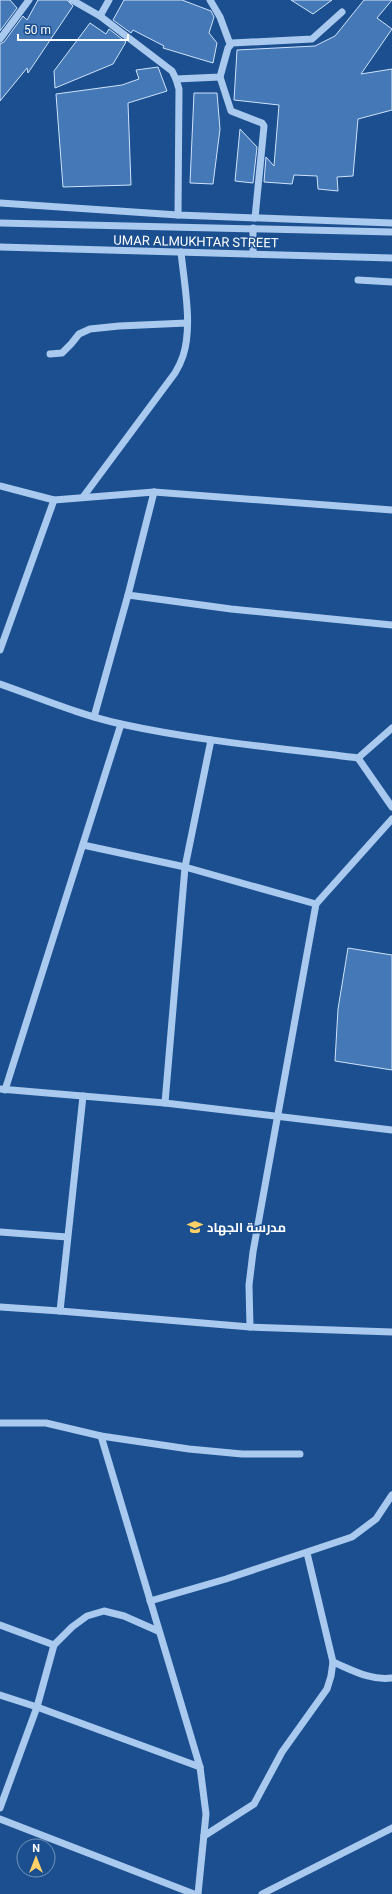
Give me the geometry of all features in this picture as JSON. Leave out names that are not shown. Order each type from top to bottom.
[{"type":"street","points":[[0,39],[29,0]]},
{"type":"street","points":[[72,0],[100,16],[172,71],[176,79],[179,89],[178,215]]},
{"type":"street","points":[[100,16],[109,0]]},
{"type":"street","points":[[210,0],[220,17],[230,44],[220,77],[232,111],[262,123],[264,126],[255,218]]},
{"type":"street","points":[[230,44],[312,39],[342,12]]},
{"type":"street","points":[[176,79],[220,77]]},
{"type":"street","points":[[0,203],[178,215],[392,222]]},
{"type":"street","name":"UMAR ALMUKHTAR STREET","points":[[0,223],[392,232]]},
{"type":"street","points":[[252,254],[253,228]]},
{"type":"street","name":"UMAR ALMUKHTAR STREET","points":[[0,247],[392,258]]},
{"type":"street","points":[[83,497],[175,373],[183,357],[186,343],[187,323],[181,252]]},
{"type":"street","points":[[358,280],[392,282]]},
{"type":"street","points":[[50,354],[62,352],[72,344],[79,334],[90,329],[119,326],[187,323]]},
{"type":"street","points":[[0,486],[54,500],[154,492],[392,510]]},
{"type":"street","points":[[94,717],[128,595],[154,492]]},
{"type":"street","points":[[0,650],[54,500]]},
{"type":"street","points":[[128,595],[231,609],[392,625]]},
{"type":"street","points":[[0,684],[94,717],[121,724],[211,740],[358,758],[392,807]]},
{"type":"street","points":[[121,724],[3,1090],[165,1103],[278,1118],[392,1130]]},
{"type":"street","points":[[358,758],[392,728]]},
{"type":"street","points":[[165,1103],[185,867],[211,740]]},
{"type":"street","points":[[250,1327],[249,1285],[253,1252],[316,904],[392,819]]},
{"type":"street","points":[[83,845],[185,867],[316,904]]},
{"type":"street","points":[[60,1311],[83,1096]]},
{"type":"street","points":[[0,1232],[67,1237]]},
{"type":"street","points":[[0,1307],[250,1327],[392,1332]]},
{"type":"street","points":[[0,1423],[46,1423],[101,1436],[189,1449],[242,1454],[300,1454]]},
{"type":"street","points":[[101,1436],[158,1631],[200,1767],[206,1814],[198,1894]]},
{"type":"street","points":[[150,1601],[226,1579],[352,1537],[376,1519],[392,1495]]},
{"type":"street","points":[[204,1836],[254,1804],[282,1752],[326,1689],[331,1676],[333,1662],[306,1553]]},
{"type":"street","points":[[0,1808],[37,1707],[54,1645],[72,1627],[87,1616],[104,1611],[124,1616],[158,1631]]},
{"type":"street","points":[[0,1625],[54,1645]]},
{"type":"street","points":[[333,1662],[368,1677],[380,1679],[392,1678]]},
{"type":"street","points":[[0,1695],[37,1707],[200,1767]]},
{"type":"street","points":[[0,1819],[194,1894]]},
{"type":"street","points":[[262,1894],[392,1828]]},
{"type":"building","points":[[0,0],[10,0],[17,8],[0,31]]},
{"type":"building","points":[[38,0],[67,0],[73,6],[28,73],[27,68],[0,101],[0,44],[4,42],[23,16],[27,20]]},
{"type":"building","points":[[124,0],[182,0],[211,11],[214,17],[209,33],[217,43],[213,63],[163,48],[164,46],[133,30],[131,33],[113,20]]},
{"type":"building","points":[[291,0],[332,0],[313,14]]},
{"type":"building","points":[[364,0],[392,0],[377,18],[392,29],[361,74],[392,69],[392,110],[358,119],[353,176],[337,177],[338,191],[318,189],[317,176],[294,175],[292,184],[264,182],[266,157],[274,166],[279,105],[234,100],[237,50],[315,46],[335,36]]},
{"type":"building","points":[[90,23],[106,34],[109,29],[126,42],[113,64],[55,88],[54,71]]},
{"type":"building","points":[[158,67],[167,91],[128,103],[131,185],[63,187],[56,94],[122,85],[139,79],[136,70]]},
{"type":"building","points":[[194,93],[217,93],[220,129],[213,184],[190,183]]},
{"type":"building","points":[[240,129],[257,147],[253,183],[235,181]]},
{"type":"building","points":[[348,948],[392,955],[392,1070],[335,1061],[338,1009]]},
{"type":"place","name":"مدرسة الجهاد","points":[[195,1227]]}]
